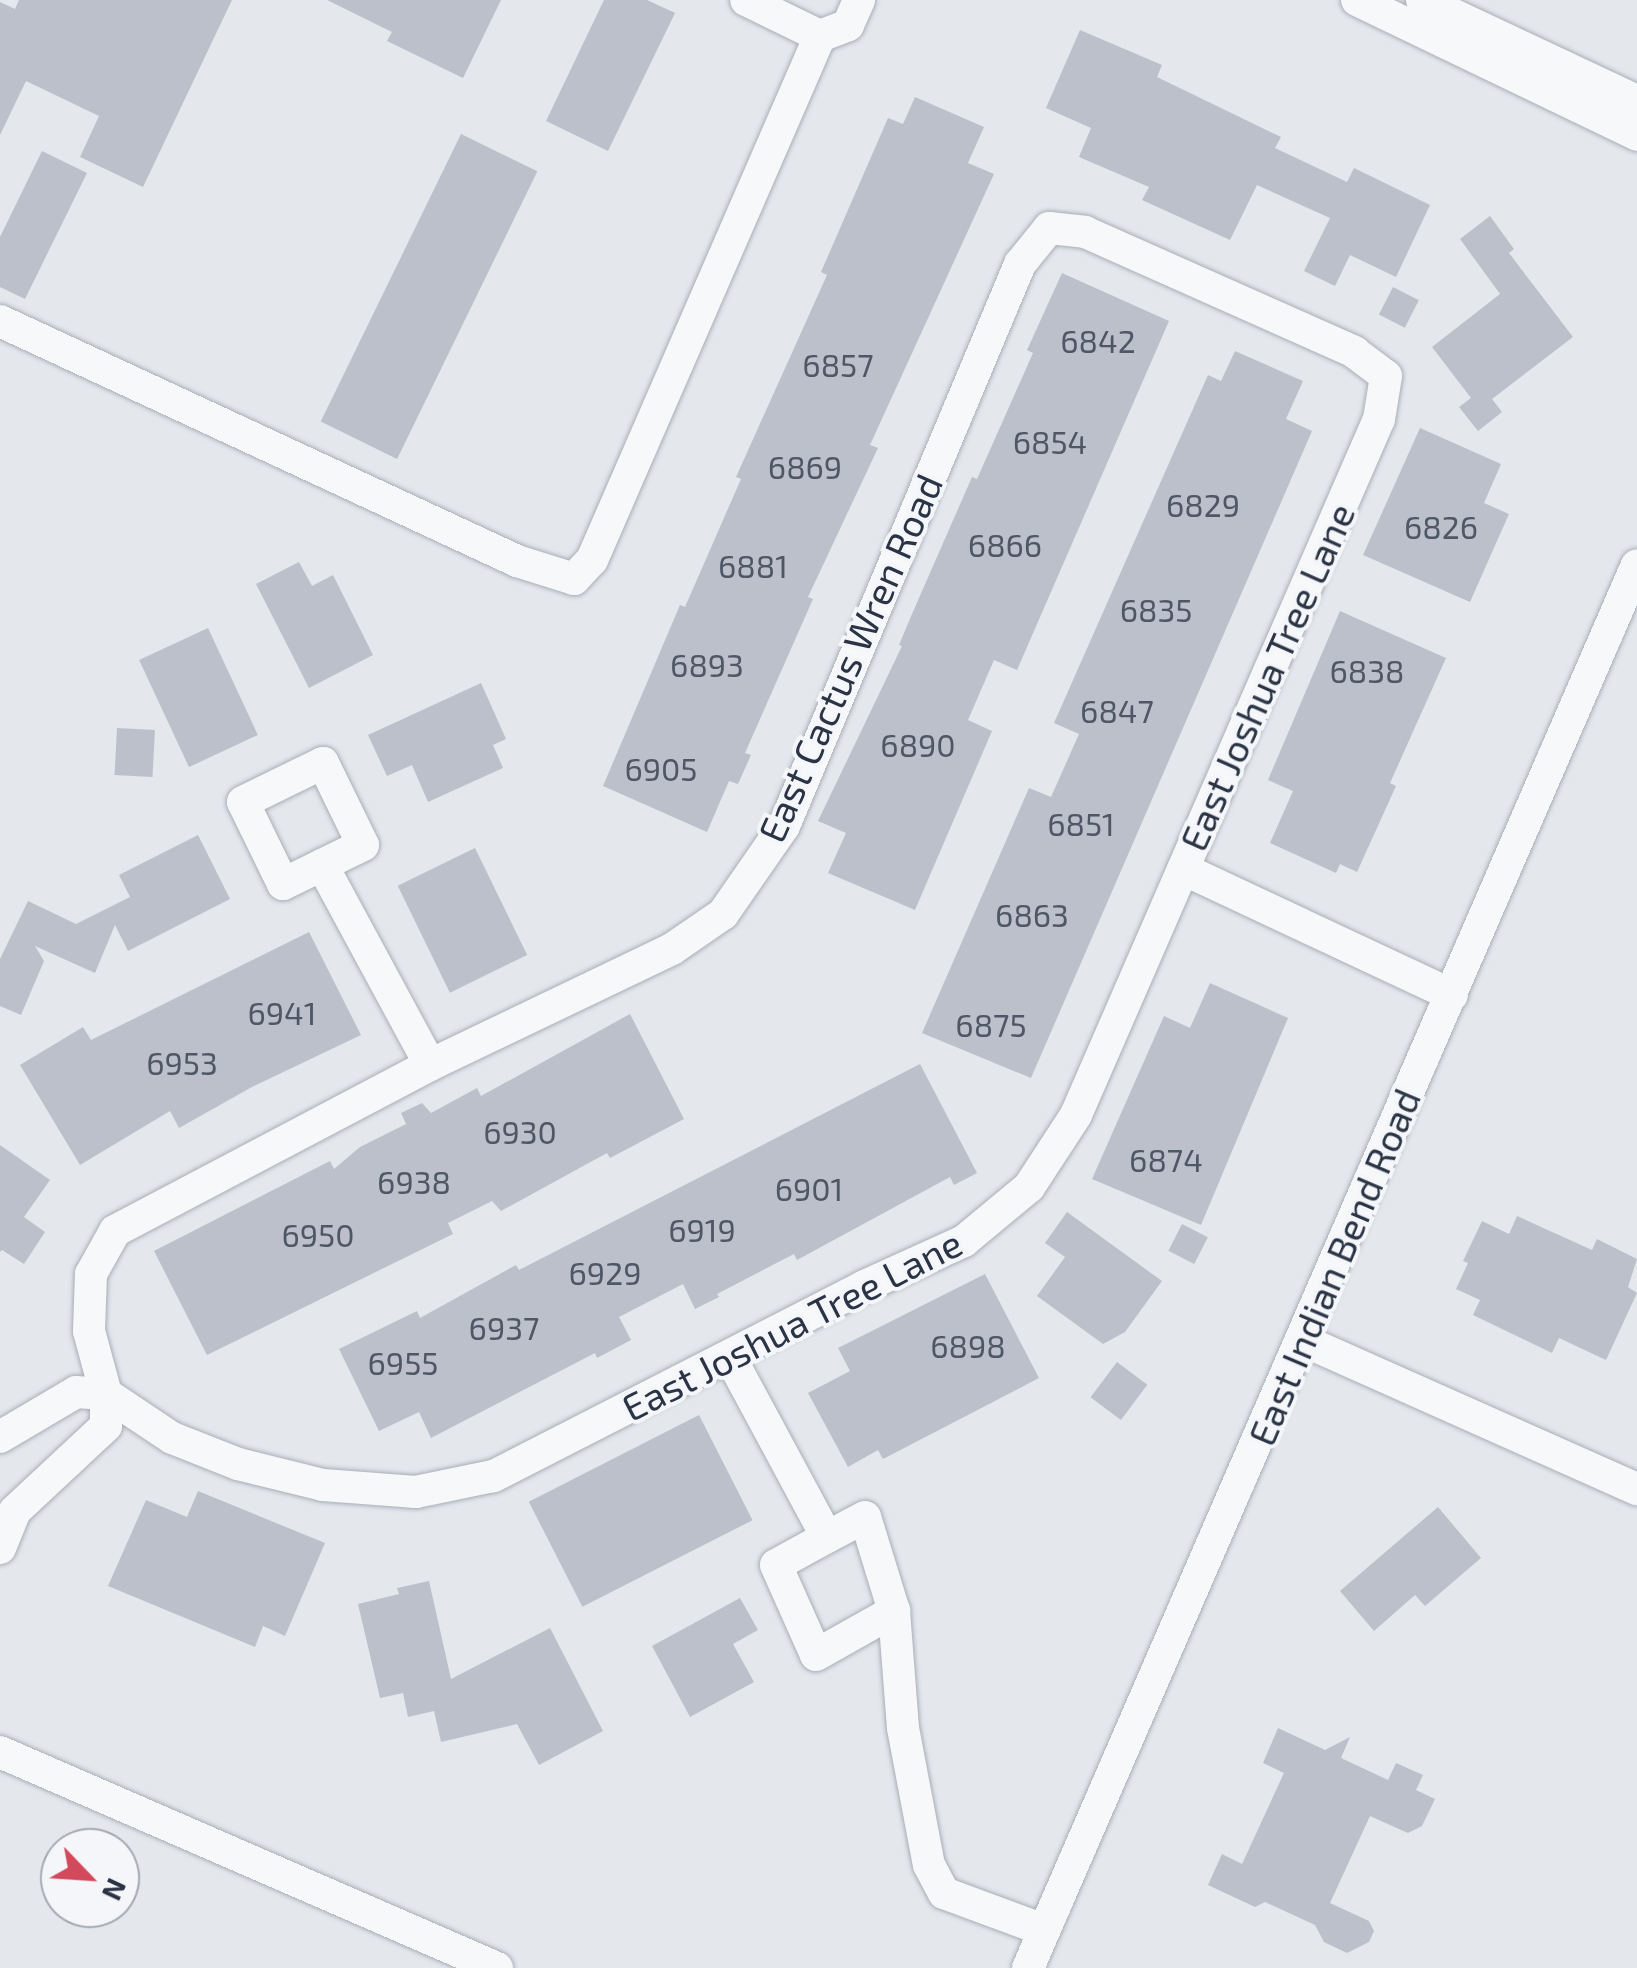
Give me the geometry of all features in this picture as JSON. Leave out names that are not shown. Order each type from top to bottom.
[{"type":"street","points":[[746,0],[820,36]]},
{"type":"street","points":[[0,321],[529,567],[574,579],[592,560],[820,36],[848,25],[859,0]]},
{"type":"street","points":[[1358,0],[1637,135]]},
{"type":"street","points":[[1422,0],[1637,101]]},
{"type":"street","name":"East Cactus Wren Road","points":[[106,1394],[89,1331],[91,1274],[114,1231],[430,1066],[672,949],[723,914],[784,826],[1020,264],[1049,228],[1085,232],[1354,352],[1386,376]]},
{"type":"street","name":"East Joshua Tree Lane","points":[[106,1394],[172,1438],[238,1464],[322,1485],[416,1492],[492,1476],[864,1286],[964,1241],[1029,1188],[1076,1114],[1379,419],[1386,376]]},
{"type":"street","name":"East Indian Bend Road","points":[[1028,1968],[1637,565]]},
{"type":"street","points":[[322,865],[430,1066]]},
{"type":"street","points":[[1183,869],[1452,995]]},
{"type":"street","points":[[1302,1340],[1637,1489]]},
{"type":"street","points":[[730,1357],[828,1537]]},
{"type":"street","points":[[0,1438],[76,1392],[106,1394],[106,1426],[16,1511],[1,1544]]},
{"type":"street","points":[[894,1610],[816,1655],[776,1565],[865,1518],[894,1610],[903,1728],[929,1864],[944,1893],[1044,1930]]},
{"type":"street","points":[[0,1752],[497,1968]]},
{"type":"building","points":[[19,0],[232,0],[143,187],[80,157],[99,116],[26,81],[0,135],[0,2],[15,9]]},
{"type":"building","points":[[327,0],[501,0],[463,78],[387,41],[392,32]]},
{"type":"building","points":[[604,0],[647,0],[675,13],[608,151],[546,121]]},
{"type":"building","points":[[1080,30],[1162,65],[1157,77],[1281,137],[1275,148],[1347,182],[1354,168],[1430,205],[1396,277],[1350,255],[1335,286],[1304,271],[1330,218],[1257,185],[1230,240],[1142,200],[1149,187],[1079,157],[1091,128],[1046,108]]},
{"type":"building","points":[[915,97],[984,127],[968,163],[994,174],[870,445],[878,448],[808,597],[813,599],[745,753],[751,755],[738,784],[729,781],[707,832],[603,786],[680,605],[685,607],[741,479],[736,477],[827,275],[821,272],[888,118],[903,124]]},
{"type":"building","points":[[461,134],[537,171],[397,459],[321,422]]},
{"type":"building","points":[[42,151],[87,173],[25,299],[0,287],[0,237]]},
{"type":"building","points":[[1490,216],[1514,249],[1509,253],[1573,337],[1492,399],[1502,412],[1478,431],[1459,407],[1471,398],[1432,347],[1500,294],[1460,239]]},
{"type":"building","points":[[1062,273],[1169,321],[1017,670],[994,660],[968,720],[992,731],[915,910],[828,873],[846,833],[818,821],[902,646],[899,645],[972,477],[977,479],[1033,353],[1027,350]]},
{"type":"building","points":[[1393,287],[1419,300],[1405,328],[1379,315]]},
{"type":"building","points":[[1235,351],[1303,381],[1286,419],[1312,431],[1031,1078],[922,1033],[1029,788],[1051,797],[1079,734],[1054,723],[1208,375],[1221,381]]},
{"type":"building","points":[[1420,428],[1501,464],[1484,503],[1509,514],[1470,602],[1363,555]]},
{"type":"building","points":[[299,562],[312,586],[333,575],[373,655],[309,688],[256,584]]},
{"type":"building","points":[[1340,611],[1446,658],[1390,783],[1396,786],[1357,872],[1340,864],[1336,873],[1270,843],[1293,791],[1268,780]]},
{"type":"building","points":[[208,628],[258,735],[189,767],[139,660]]},
{"type":"building","points":[[481,683],[506,739],[493,745],[503,768],[428,802],[412,765],[387,776],[368,735]]},
{"type":"building","points":[[117,728],[155,730],[152,777],[115,775]]},
{"type":"building","points":[[198,835],[230,899],[128,951],[115,925],[95,973],[35,946],[44,961],[21,1015],[0,1006],[0,959],[28,901],[76,924],[130,897],[119,875]]},
{"type":"building","points":[[475,848],[527,955],[450,993],[398,886]]},
{"type":"building","points":[[309,932],[361,1035],[252,1087],[179,1128],[170,1111],[80,1165],[20,1065],[83,1027],[91,1040]]},
{"type":"building","points":[[1210,983],[1288,1018],[1201,1225],[1092,1179],[1164,1016],[1190,1028]]},
{"type":"building","points":[[630,1014],[684,1119],[610,1158],[607,1153],[501,1211],[492,1201],[448,1223],[453,1234],[207,1355],[154,1251],[330,1161],[334,1169],[360,1147],[406,1124],[401,1113],[422,1103],[431,1113],[477,1088],[481,1096]]},
{"type":"building","points":[[920,1064],[977,1173],[954,1185],[950,1177],[797,1260],[794,1254],[695,1309],[683,1284],[619,1317],[631,1340],[597,1358],[595,1353],[431,1438],[419,1412],[379,1431],[339,1349],[417,1311],[420,1318],[516,1265],[519,1270]]},
{"type":"building","points":[[0,1145],[50,1180],[24,1217],[45,1232],[24,1264],[0,1252]]},
{"type":"building","points":[[1067,1212],[1162,1281],[1125,1332],[1103,1344],[1037,1296],[1065,1257],[1045,1243]]},
{"type":"building","points":[[1517,1216],[1592,1250],[1597,1239],[1637,1259],[1628,1287],[1637,1293],[1606,1360],[1559,1338],[1552,1353],[1473,1315],[1480,1300],[1456,1289],[1468,1263],[1463,1261],[1482,1221],[1509,1234]]},
{"type":"building","points":[[1182,1224],[1208,1237],[1194,1264],[1168,1251]]},
{"type":"building","points":[[985,1274],[1039,1378],[883,1459],[878,1450],[848,1467],[808,1393],[850,1371],[838,1348]]},
{"type":"building","points":[[1117,1362],[1147,1385],[1121,1420],[1091,1397]]},
{"type":"building","points":[[699,1415],[753,1520],[582,1607],[529,1502]]},
{"type":"building","points":[[198,1491],[325,1543],[285,1636],[263,1626],[255,1647],[108,1586],[146,1500],[187,1517]]},
{"type":"building","points":[[1438,1507],[1481,1558],[1425,1606],[1415,1595],[1374,1631],[1340,1591]]},
{"type":"building","points":[[429,1581],[451,1679],[550,1628],[603,1731],[539,1765],[517,1724],[441,1742],[434,1711],[408,1717],[403,1693],[380,1698],[358,1604],[399,1594],[397,1588]]},
{"type":"building","points":[[740,1598],[758,1630],[733,1644],[754,1682],[690,1717],[652,1646]]},
{"type":"building","points":[[1278,1728],[1325,1750],[1350,1737],[1341,1758],[1388,1780],[1396,1763],[1423,1775],[1416,1790],[1435,1799],[1422,1826],[1408,1833],[1370,1816],[1330,1903],[1369,1921],[1374,1931],[1369,1942],[1347,1953],[1324,1942],[1315,1925],[1265,1902],[1255,1907],[1208,1885],[1222,1854],[1242,1864],[1284,1773],[1263,1763]]}]
